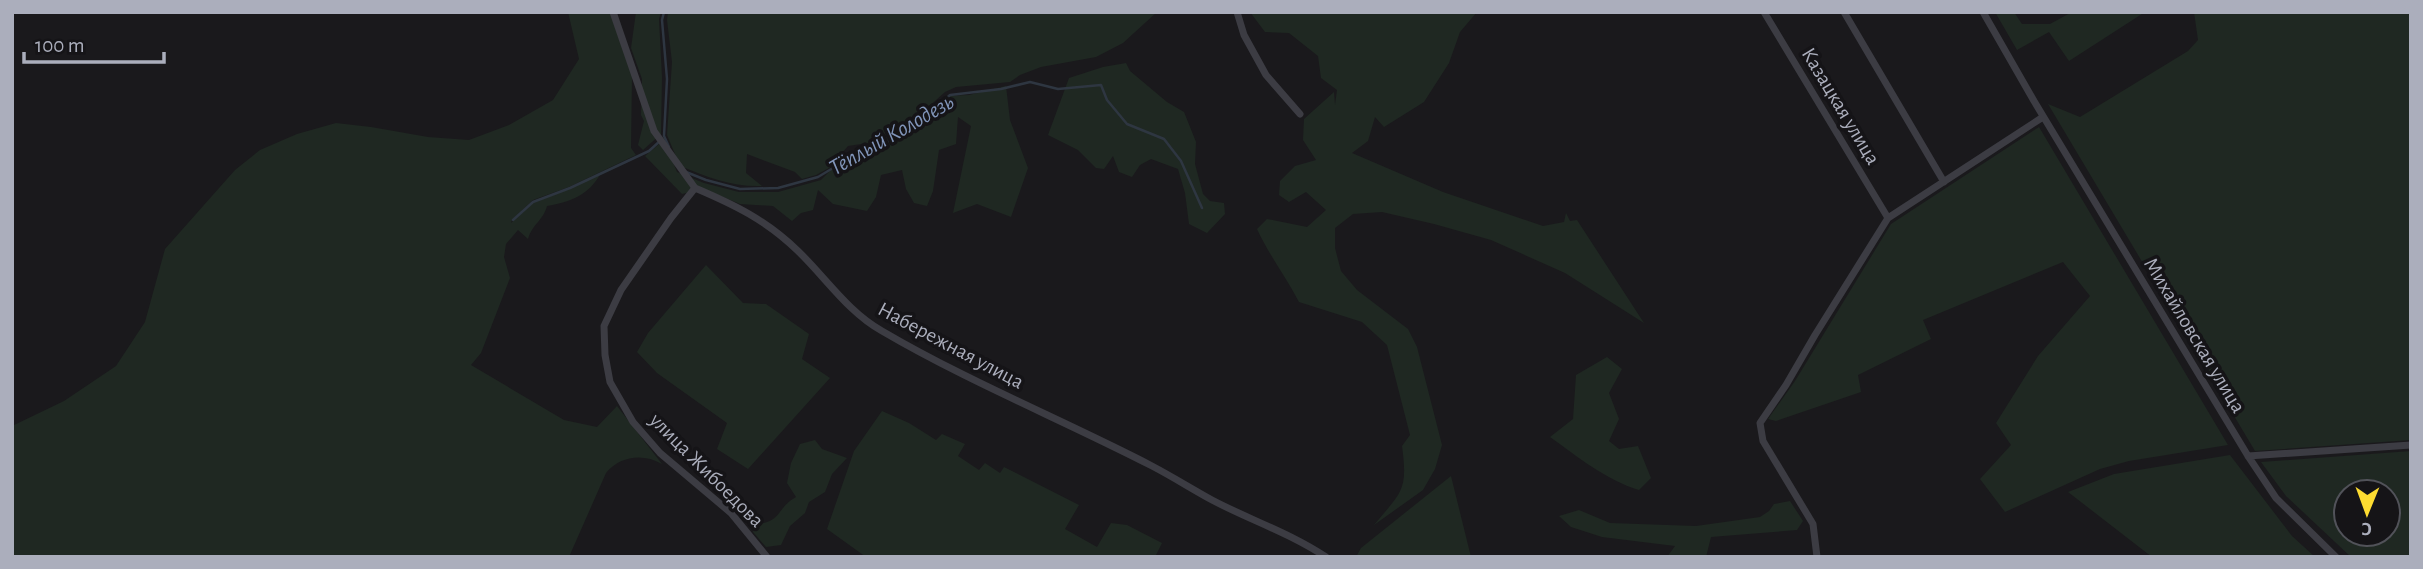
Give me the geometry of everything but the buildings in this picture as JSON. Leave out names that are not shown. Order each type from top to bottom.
[{"type":"street","points":[[613,12],[654,131],[695,188]]},
{"type":"street","points":[[1237,12],[1244,35],[1266,75],[1300,114]]},
{"type":"street","name":"Казацкая улица","points":[[1764,12],[1888,218]]},
{"type":"street","points":[[1844,12],[1944,182]]},
{"type":"street","name":"Михайловская улица","points":[[1983,12],[2043,117],[2248,456],[2276,498],[2336,557]]},
{"type":"street","points":[[1817,557],[1813,524],[1763,441],[1760,423],[1888,218],[2043,117]]},
{"type":"street","name":"улица Жибоедова","points":[[695,188],[621,290],[604,326],[610,382],[633,422],[660,453],[731,513],[767,557]]},
{"type":"street","name":"Набережная улица","points":[[695,188],[745,210],[766,224],[796,249],[855,312],[878,329],[933,360],[1152,466],[1253,521],[1292,536],[1326,557]]},
{"type":"street","points":[[2248,456],[2411,445]]},
{"type":"shaded area","points":[[568,12],[610,12],[632,76],[631,148],[636,155],[569,187],[533,200],[512,220],[511,223],[533,203],[601,173],[585,192],[564,202],[547,206],[528,239],[518,230],[506,244],[504,257],[510,278],[481,353],[471,365],[564,420],[597,427],[617,406],[662,464],[647,458],[632,458],[618,463],[606,473],[569,557],[12,557],[12,426],[64,401],[116,366],[145,322],[165,249],[235,170],[260,150],[297,134],[336,123],[428,137],[469,140],[509,125],[553,100],[579,59]]},
{"type":"shaded area","points":[[636,12],[661,12],[661,134],[643,150],[638,145],[644,121],[641,115],[642,79],[631,48]]},
{"type":"shaded area","points":[[668,12],[1157,12],[1123,43],[1096,57],[1041,67],[1010,82],[956,87],[945,92],[917,117],[874,142],[848,146],[841,154],[842,159],[918,121],[946,96],[969,95],[1006,86],[1010,120],[1028,168],[1011,217],[977,204],[953,213],[971,126],[958,117],[956,144],[939,150],[933,191],[927,206],[914,203],[906,189],[902,170],[881,175],[876,197],[867,211],[833,204],[818,190],[813,210],[801,213],[792,221],[773,206],[740,204],[704,189],[682,194],[645,156],[664,140],[677,172],[704,183],[739,192],[778,192],[821,180],[838,163],[802,179],[795,172],[747,154],[746,173],[762,186],[730,183],[680,166],[667,135],[672,62]]},
{"type":"shaded area","points":[[1250,12],[1477,12],[1460,32],[1449,63],[1424,102],[1384,127],[1375,117],[1368,141],[1352,153],[1443,192],[1543,226],[1564,222],[1566,213],[1570,221],[1577,220],[1644,323],[1565,273],[1491,240],[1382,212],[1353,214],[1335,228],[1335,248],[1341,271],[1357,290],[1408,329],[1417,347],[1442,445],[1435,469],[1423,490],[1374,525],[1401,490],[1404,473],[1402,446],[1410,435],[1387,345],[1362,322],[1299,302],[1257,229],[1267,219],[1307,227],[1326,210],[1306,192],[1289,202],[1279,195],[1280,181],[1295,166],[1316,160],[1303,140],[1304,119],[1334,92],[1335,105],[1337,90],[1321,78],[1318,56],[1289,33],[1265,32]]},
{"type":"shaded area","points":[[1995,12],[2014,12],[2022,24],[2050,24],[2072,12],[2145,12],[2069,61],[2049,32],[2017,50]]},
{"type":"shaded area","points":[[2194,12],[2411,12],[2411,440],[2255,451],[2048,104],[2080,117],[2188,51],[2198,40]]},
{"type":"shaded area","points":[[1126,63],[1130,71],[1167,102],[1184,112],[1196,142],[1195,164],[1203,194],[1210,201],[1224,203],[1225,214],[1207,233],[1189,224],[1185,193],[1178,169],[1151,159],[1140,165],[1132,177],[1119,172],[1113,156],[1104,169],[1096,168],[1078,150],[1048,135],[1069,78]]},
{"type":"shaded area","points":[[2039,127],[2228,445],[2129,461],[2100,469],[2005,512],[1980,479],[2011,445],[1996,423],[2038,356],[2090,296],[2063,262],[1923,320],[1931,339],[1858,375],[1861,392],[1776,421],[1768,419],[1795,381],[1891,224]]},
{"type":"shaded area","points":[[706,265],[743,303],[766,304],[809,334],[802,359],[830,378],[748,469],[717,449],[727,423],[657,373],[637,352],[648,333]]},
{"type":"shaded area","points":[[1607,357],[1622,369],[1609,393],[1619,419],[1609,441],[1619,449],[1638,446],[1651,478],[1639,490],[1604,474],[1550,437],[1573,419],[1576,375]]},
{"type":"shaded area","points":[[882,411],[909,423],[936,440],[942,434],[965,444],[958,456],[979,470],[985,463],[1000,473],[1004,467],[1079,505],[1065,529],[1097,547],[1111,523],[1127,525],[1162,543],[1155,557],[866,557],[827,529],[854,451]]},
{"type":"shaded area","points":[[815,440],[822,449],[847,458],[832,474],[825,492],[809,502],[805,513],[790,526],[781,545],[766,547],[753,532],[754,525],[775,518],[789,501],[796,497],[787,483],[791,463],[800,444]]},
{"type":"shaded area","points":[[2411,451],[2411,557],[2351,557],[2341,548],[2402,548],[2402,478],[2332,478],[2332,539],[2286,496],[2261,462]]},
{"type":"shaded area","points":[[2230,455],[2292,536],[2315,557],[2152,557],[2068,492],[2114,474]]},
{"type":"shaded area","points":[[1451,476],[1471,557],[1356,557],[1361,548]]},
{"type":"shaded area","points":[[1790,501],[1803,521],[1797,530],[1711,537],[1706,557],[1667,557],[1675,546],[1602,537],[1571,527],[1559,516],[1579,510],[1610,523],[1696,526],[1760,517],[1774,504]]},
{"type":"waterway","name":"Тёплый Колодезь","points":[[664,12],[662,20],[667,79],[664,136],[669,147]]},
{"type":"waterway","name":"Тёплый Колодезь","points":[[686,172],[740,189],[778,188],[818,177],[843,162],[878,147],[921,122],[950,95],[1001,89],[1030,82],[1058,89],[1101,85],[1107,100],[1127,124],[1164,139],[1181,161],[1202,208]]},
{"type":"waterway","points":[[513,220],[533,202],[649,151],[660,141]]}]
